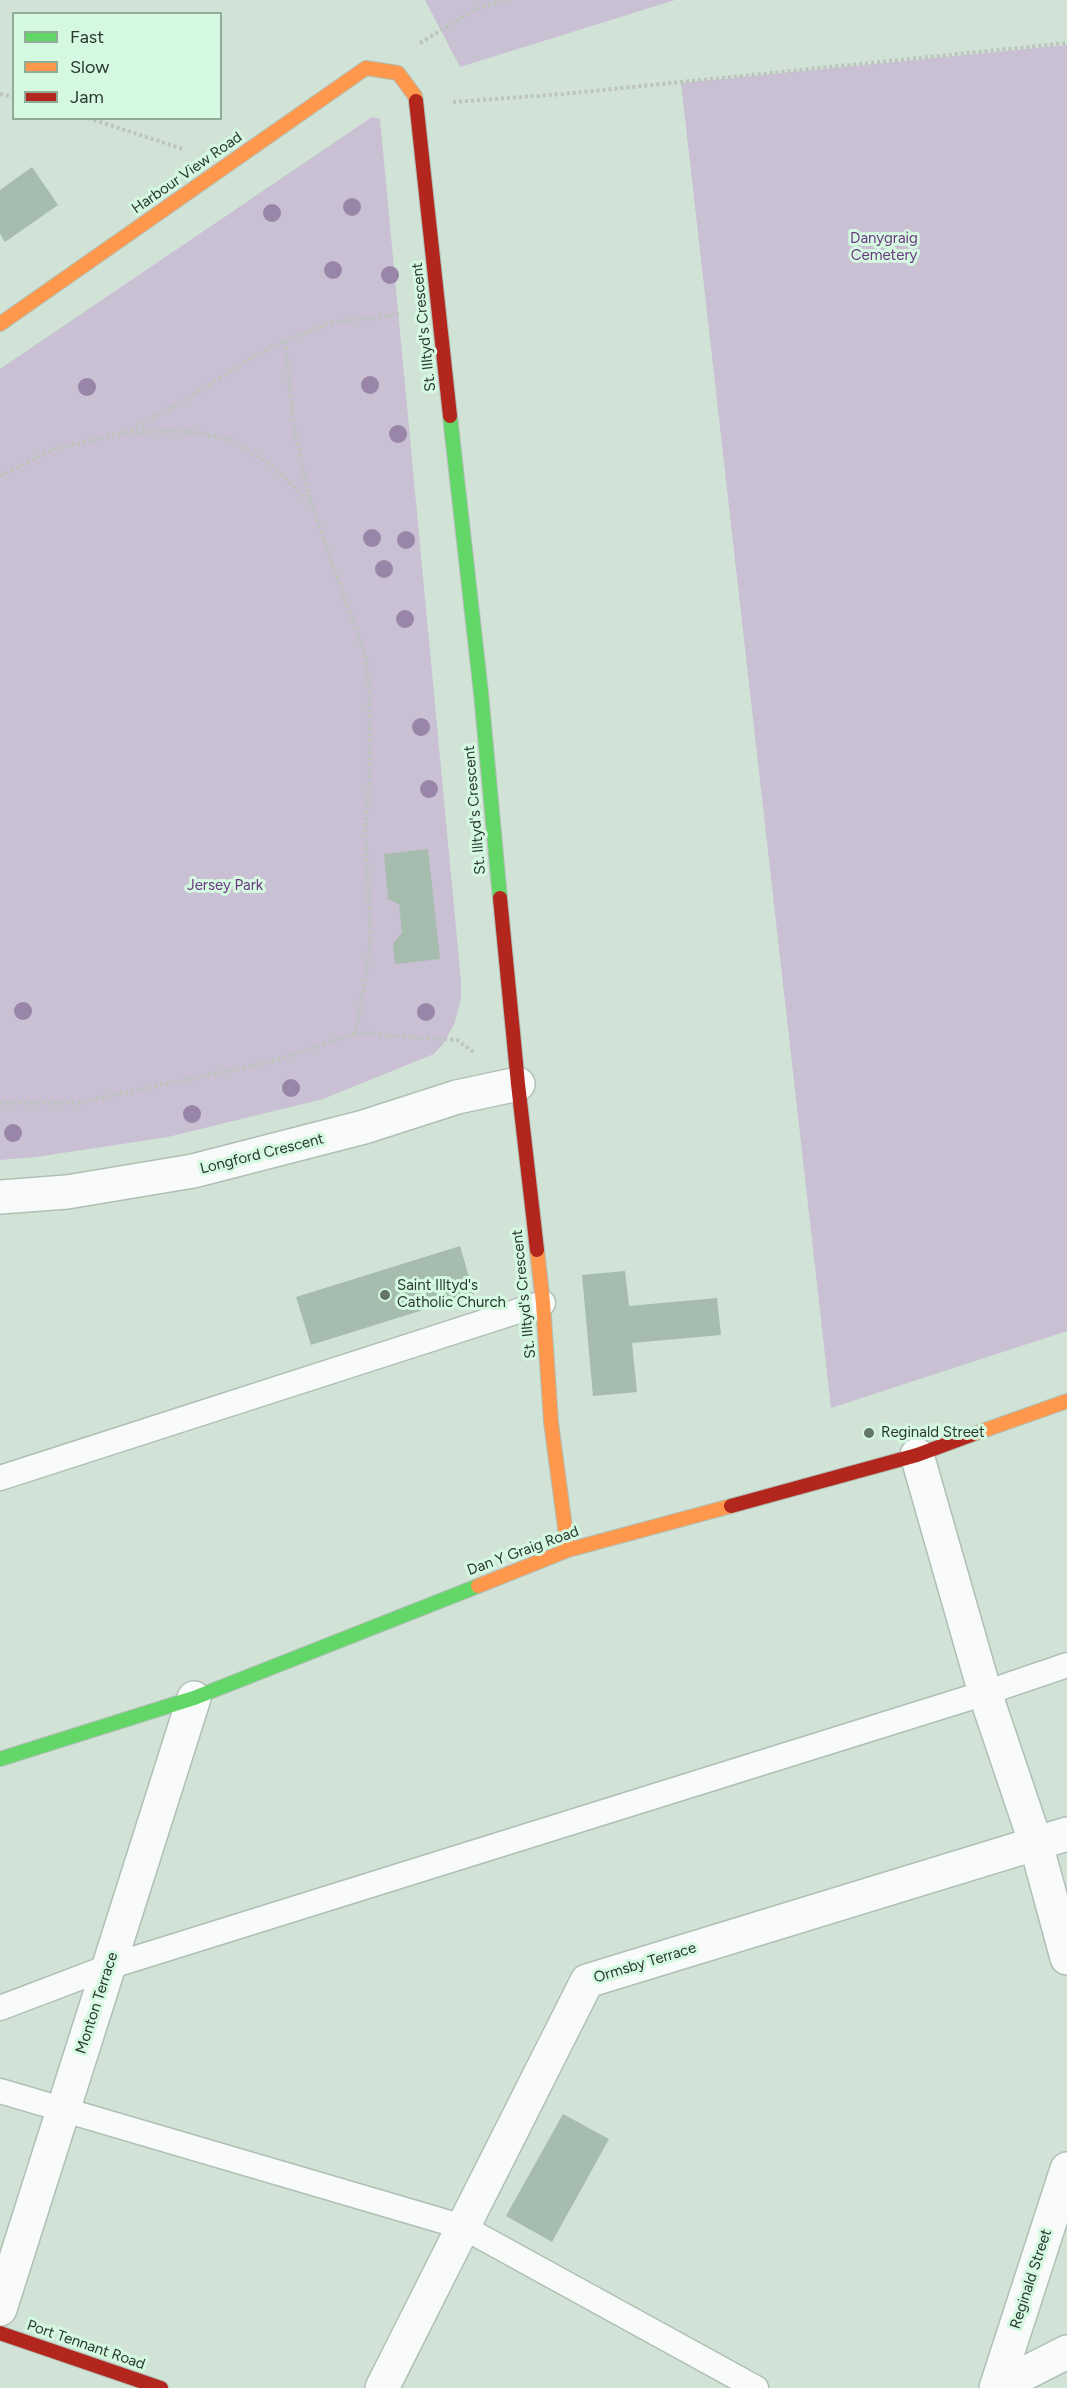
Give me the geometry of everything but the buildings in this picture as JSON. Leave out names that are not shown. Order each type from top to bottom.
[{"type":"street","name":"Harbour View Road","points":[[0,324],[366,68],[398,73]]},
{"type":"street","name":"St. Illtyd's Crescent","points":[[398,73],[416,96],[481,693],[518,1084],[543,1303],[551,1422],[568,1550]]},
{"type":"street","name":"Longford Crescent","points":[[0,1197],[67,1192],[193,1171],[364,1127],[457,1097],[518,1084]]},
{"type":"street","name":"Dan Y Graig Road","points":[[0,1759],[194,1698],[568,1550],[917,1455],[1067,1401]]},
{"type":"street","points":[[917,1455],[985,1694],[1036,1844],[1067,1958]]},
{"type":"street","name":"Monton Terrace","points":[[0,2308],[194,1698]]},
{"type":"street","name":"Ormsby Terrace","points":[[382,2388],[587,1981],[1067,1834]]},
{"type":"street","name":"Reginald Street","points":[[996,2388],[1067,2169]]},
{"type":"street","name":"Port Tennant Road","points":[[0,2333],[161,2388]]},
{"type":"street","points":[[996,2388],[1067,2352]]},
{"type":"lane","points":[[0,1478],[543,1303]]},
{"type":"lane","points":[[0,2008],[108,1966],[985,1694],[1067,1665]]},
{"type":"lane","points":[[0,2091],[463,2227],[756,2388]]},
{"type":"path","points":[[398,73],[422,41],[476,9],[509,0]]},
{"type":"path","points":[[416,105],[575,93],[1067,43]]},
{"type":"path","points":[[94,120],[167,146],[234,160]]},
{"type":"path","points":[[124,433],[185,400],[251,358],[329,323],[439,309]]},
{"type":"path","points":[[285,341],[294,429],[311,503],[366,658],[369,690],[370,772],[365,831],[371,940],[356,1033]]},
{"type":"path","points":[[0,476],[54,449],[124,433],[171,431],[200,433],[228,439],[267,462],[311,503]]},
{"type":"path","points":[[0,1103],[77,1103],[275,1060],[356,1033],[457,1040],[518,1084]]},
{"type":"green space","points":[[425,0],[675,0],[460,67]]},
{"type":"green space","name":"Danygraig Cemetery","points":[[1067,45],[1067,1331],[831,1408],[681,83]]},
{"type":"green space","name":"Jersey Park","points":[[372,117],[380,119],[461,981],[461,998],[455,1022],[444,1043],[434,1054],[323,1099],[168,1137],[36,1157],[0,1160],[0,369]]},
{"type":"traffic: fast","points":[[450,416],[481,693],[500,898]]},
{"type":"traffic: fast","points":[[0,1759],[194,1698],[478,1586]]},
{"type":"traffic: slow","points":[[0,324],[366,68],[398,73],[415,96],[416,101]]},
{"type":"traffic: slow","points":[[537,1250],[551,1422],[568,1550]]},
{"type":"traffic: slow","points":[[971,1435],[1067,1401]]},
{"type":"traffic: slow","points":[[478,1586],[568,1550],[731,1506]]},
{"type":"traffic: jam","points":[[416,101],[450,416]]},
{"type":"traffic: jam","points":[[500,898],[537,1250]]},
{"type":"traffic: jam","points":[[731,1506],[917,1455],[971,1435]]},
{"type":"traffic: jam","points":[[0,2333],[161,2388]]},
{"type":"place","name":"Saint Illtyd's Catholic Church","points":[[385,1295]]},
{"type":"place","name":"Reginald Street","points":[[869,1433]]}]
